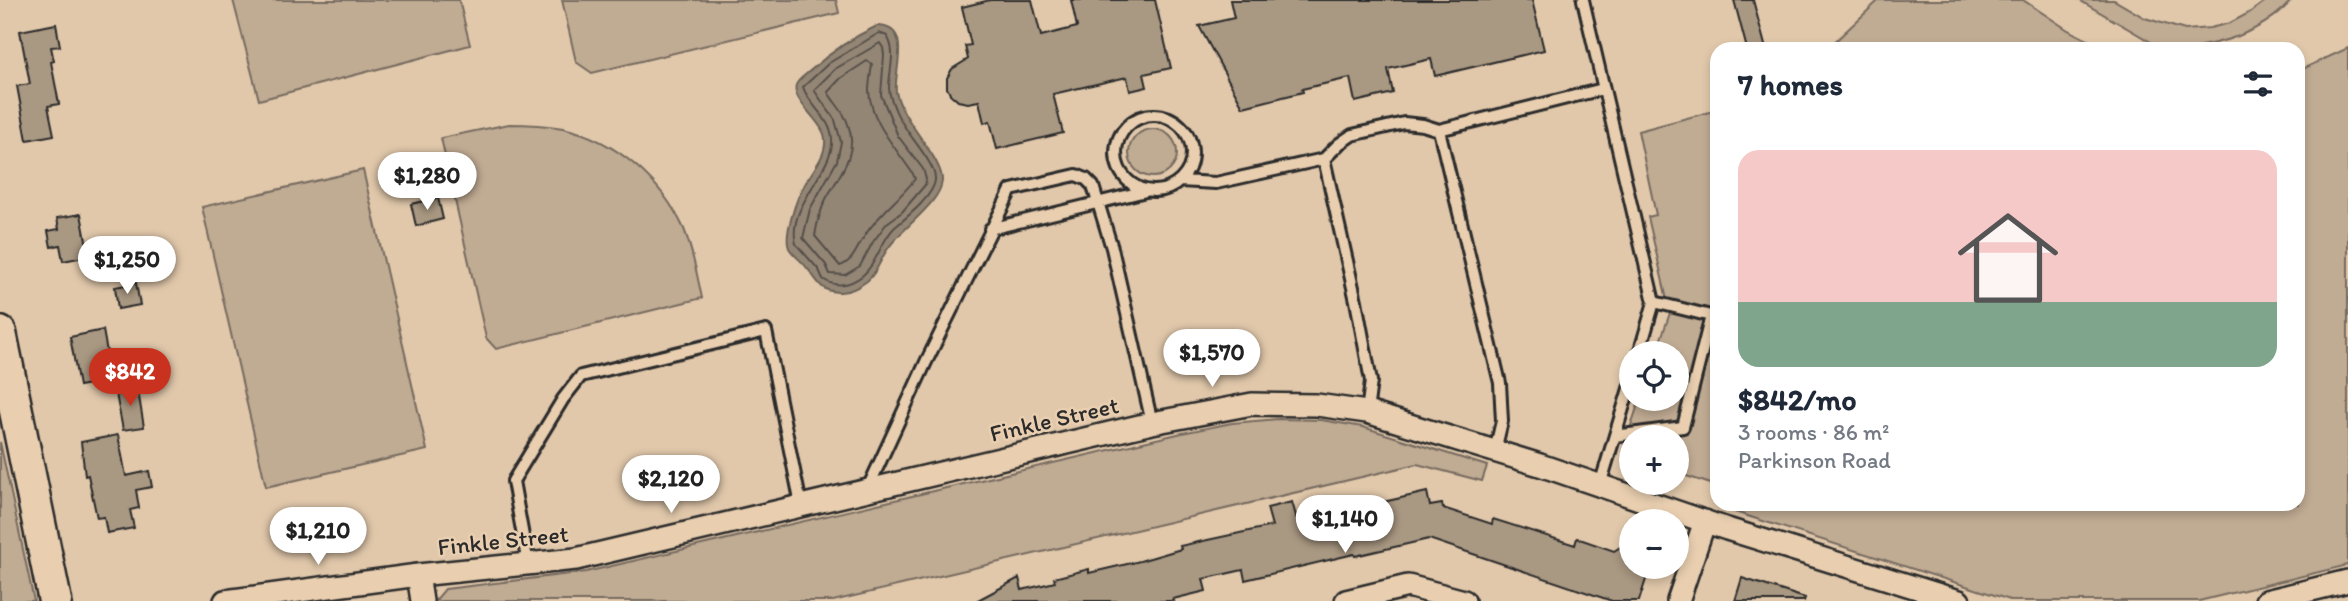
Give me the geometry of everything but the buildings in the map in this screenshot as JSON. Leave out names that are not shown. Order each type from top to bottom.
[{"type":"main road","points":[[0,333],[55,601]]},
{"type":"street","name":"Finkle Street","points":[[225,601],[418,575],[576,559],[1152,424],[1252,404],[1317,405],[1367,412],[1959,601]]},
{"type":"street","points":[[1678,601],[1705,522]]},
{"type":"street","points":[[418,575],[422,601]]},
{"type":"street","points":[[2266,601],[2348,581]]},
{"type":"street","points":[[1346,601],[1408,586],[1464,601]]},
{"type":"lane","points":[[1583,0],[1654,302],[1643,341]]},
{"type":"lane","points":[[1180,181],[1216,183],[1324,159],[1352,135],[1404,123],[1439,130],[1603,89]]},
{"type":"lane","points":[[990,229],[1146,191],[1166,190],[1180,181],[1192,158],[1187,134],[1168,117],[1155,114],[1142,116],[1122,131],[1115,155],[1124,178],[1146,191]]},
{"type":"lane","points":[[1439,130],[1500,383],[1502,421],[1495,451]]},
{"type":"lane","points":[[1324,159],[1371,381],[1367,412]]},
{"type":"lane","points":[[867,490],[1011,190],[1076,175],[1090,182],[1100,202],[1152,424]]},
{"type":"lane","points":[[1654,302],[1710,316]]},
{"type":"lane","points":[[1615,436],[1683,427],[1710,320]]},
{"type":"lane","points":[[528,564],[513,481],[563,399],[581,376],[766,331],[801,505]]},
{"type":"lane","points":[[1600,485],[1622,411]]},
{"type":"shaded area","points":[[233,0],[459,0],[470,45],[259,100]]},
{"type":"shaded area","points":[[562,0],[836,0],[839,13],[592,73],[576,62]]},
{"type":"shaded area","points":[[1879,0],[2023,0],[2091,42],[1834,42]]},
{"type":"shaded area","points":[[2079,0],[2114,0],[2145,18],[2185,30],[2230,23],[2267,0],[2292,0],[2262,25],[2227,40],[2151,42]]},
{"type":"shaded area","points":[[2348,48],[2348,565],[2199,601],[2013,601],[1735,512],[2305,511],[2305,68]]},
{"type":"shaded area","points":[[1710,112],[1710,484],[1689,477],[1689,425],[1631,425],[1636,411],[1689,411],[1689,341],[1660,341],[1670,313],[1648,217],[1656,215],[1638,131]]},
{"type":"shaded area","points":[[509,124],[556,127],[583,134],[601,142],[635,165],[650,179],[675,211],[692,254],[702,298],[496,349],[486,338],[441,138]]},
{"type":"shaded area","points":[[1153,129],[1162,130],[1170,136],[1176,144],[1176,162],[1170,170],[1162,176],[1153,177],[1144,176],[1136,170],[1130,162],[1129,153],[1130,144],[1136,136],[1144,130]]},
{"type":"shaded area","points":[[363,170],[427,450],[266,487],[202,207]]},
{"type":"shaded area","points":[[1278,419],[1321,420],[1363,427],[1487,466],[1482,481],[1417,464],[833,601],[435,601],[445,589],[586,572],[1182,433],[1232,423]]},
{"type":"shaded area","points":[[0,442],[34,601],[0,601]]},
{"type":"water","points":[[877,26],[888,28],[895,34],[899,52],[896,92],[906,115],[936,162],[942,181],[934,199],[893,242],[870,278],[849,291],[832,291],[820,284],[791,251],[788,243],[789,227],[797,200],[825,146],[823,132],[798,98],[796,85],[834,51]]}]
